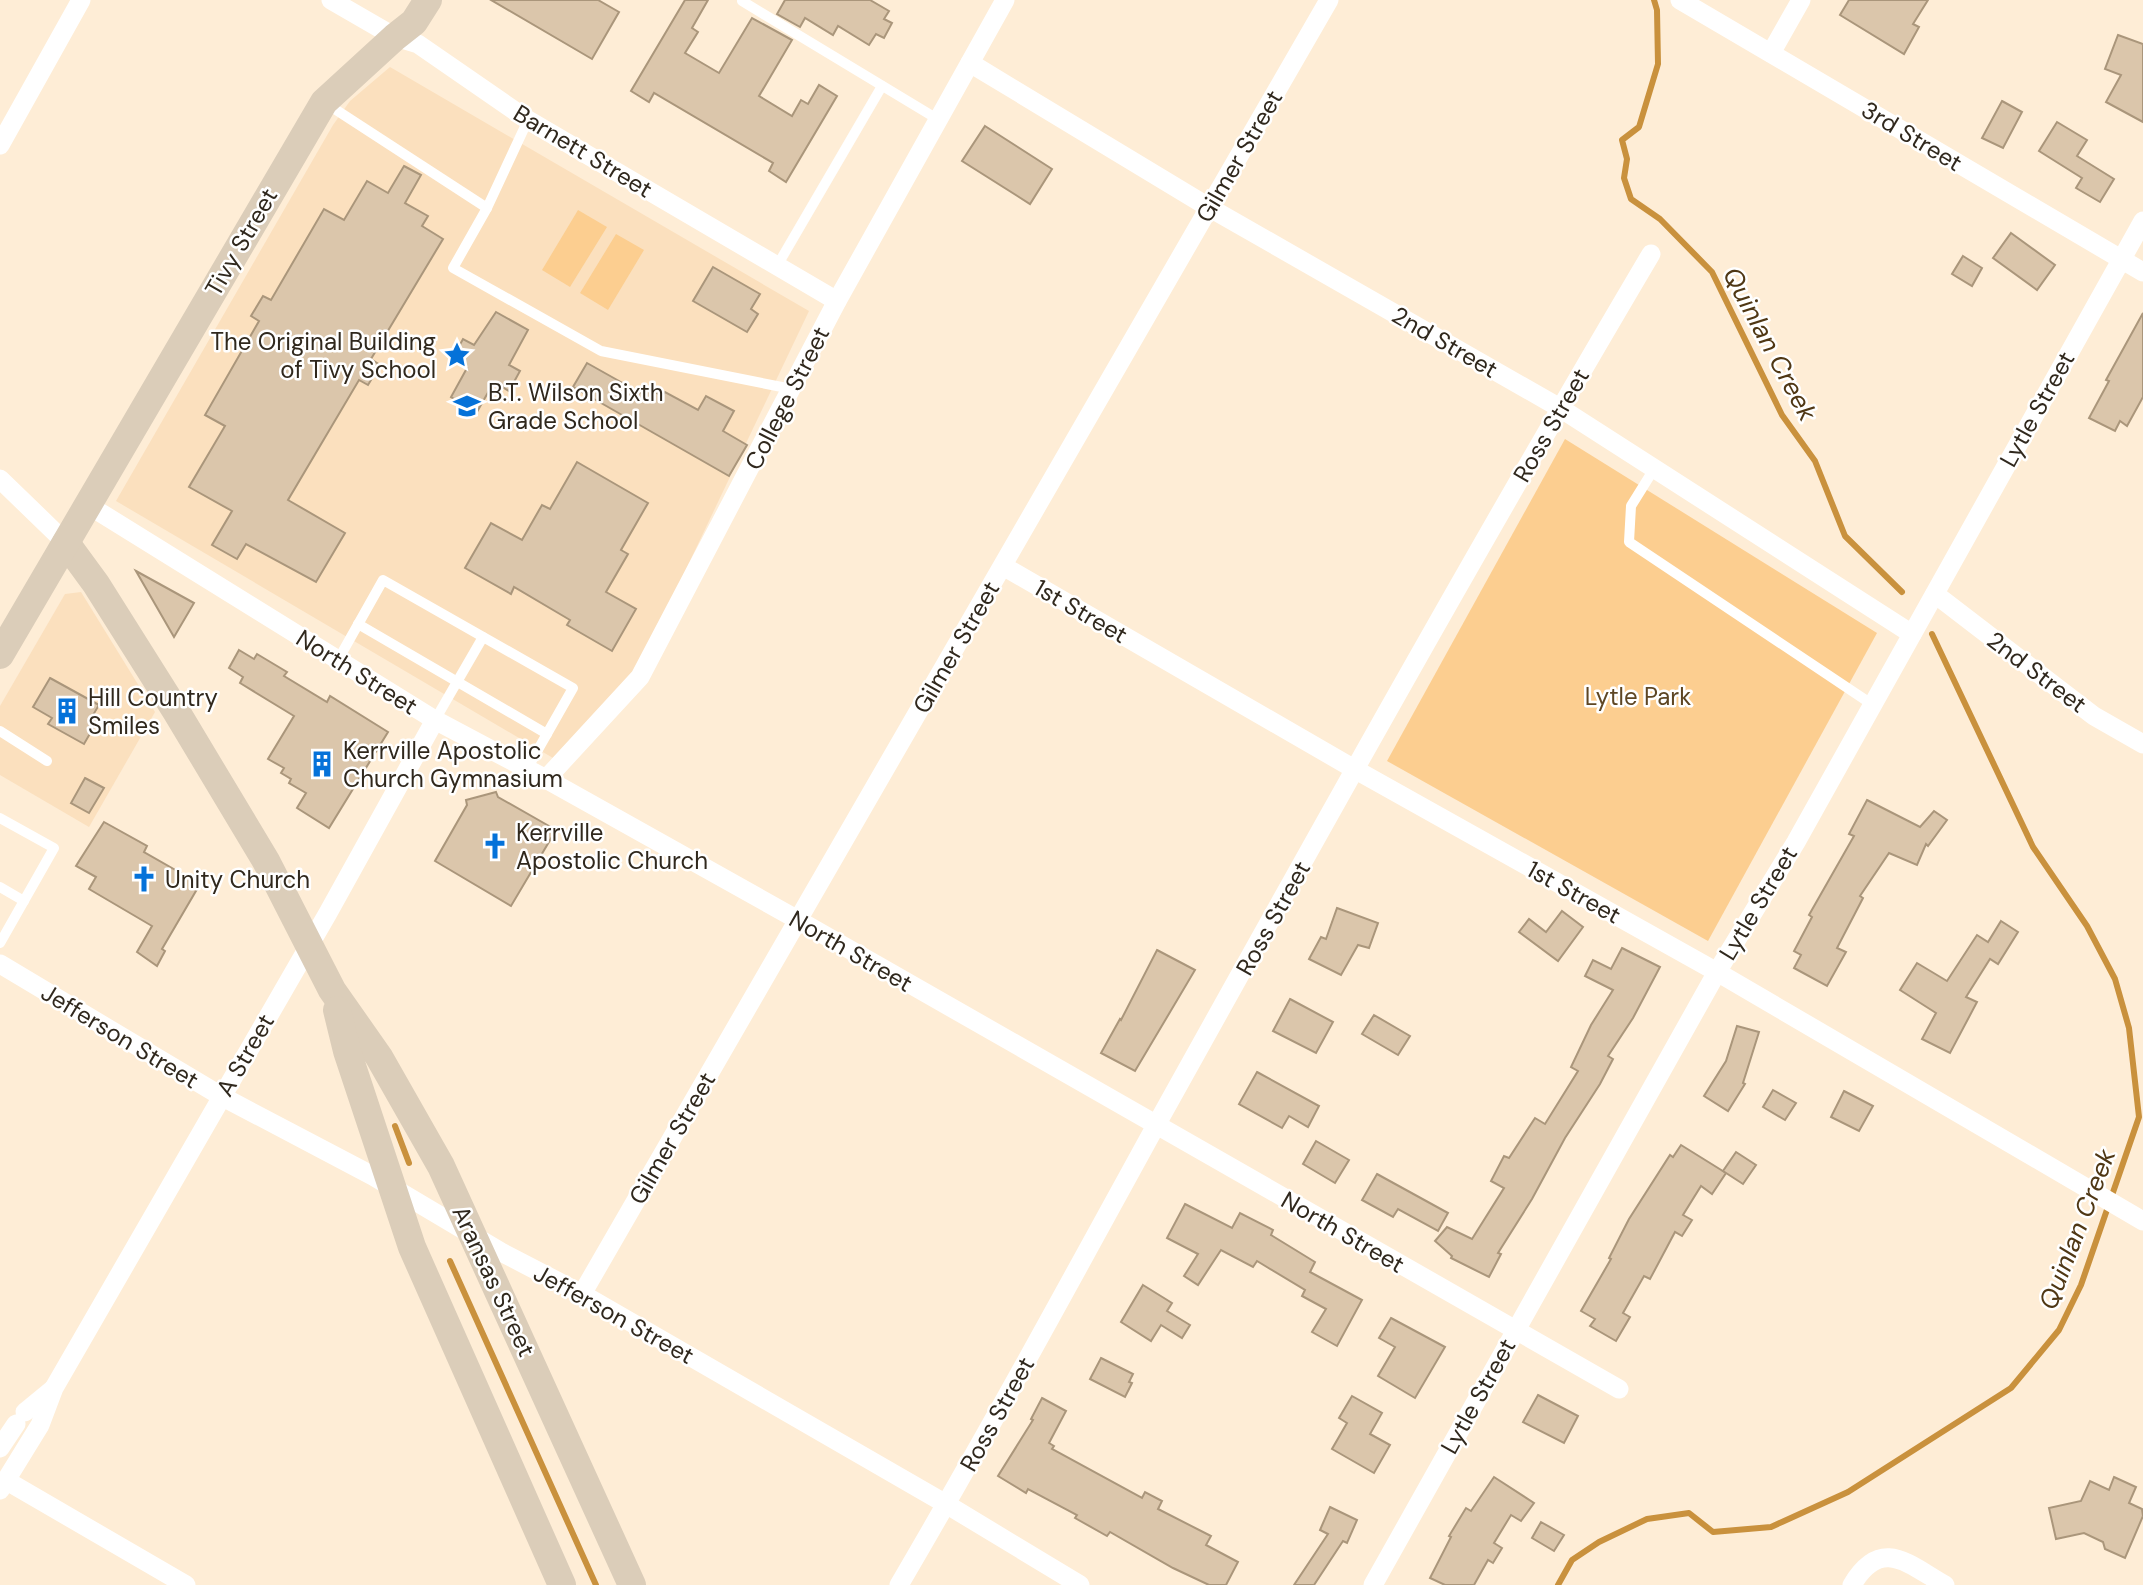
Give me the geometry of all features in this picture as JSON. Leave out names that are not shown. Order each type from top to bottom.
[{"type":"street","points":[[0,145],[81,0]]},
{"type":"street","name":"Barnett Street","points":[[331,0],[395,37],[418,44],[528,120],[837,301]]},
{"type":"street","name":"Tivy Street","points":[[1,651],[324,102],[414,22],[428,0]]},
{"type":"street","name":"College Street","points":[[546,779],[640,677],[837,301],[1005,0]]},
{"type":"street","name":"Gilmer Street","points":[[582,1294],[1329,0]]},
{"type":"street","name":"3rd Street","points":[[1680,0],[2143,272]]},
{"type":"street","points":[[1771,53],[1801,0]]},
{"type":"street","name":"2nd Street","points":[[970,63],[1210,208],[1560,408],[1912,634]]},
{"type":"street","name":"Lytle Street","points":[[1373,1585],[1717,972],[1796,842],[2143,221]]},
{"type":"street","name":"Ross Street","points":[[899,1585],[1560,408],[1651,254]]},
{"type":"street","points":[[0,480],[66,543]]},
{"type":"street","name":"North Street","points":[[88,505],[435,720],[798,920],[1619,1389]]},
{"type":"street","name":"Aransas Street","points":[[66,543],[96,584],[176,711],[265,861],[332,990],[379,1057],[442,1166],[632,1585]]},
{"type":"street","name":"1st Street","points":[[1003,566],[1356,770],[1717,972],[2143,1222]]},
{"type":"street","name":"2nd Street","points":[[1935,594],[2094,716],[2143,744]]},
{"type":"street","name":"A Street","points":[[4,1486],[40,1425],[54,1388],[310,944],[435,720]]},
{"type":"street","name":"Jefferson Street","points":[[0,964],[221,1096],[393,1187],[501,1252],[582,1294],[946,1504],[1080,1585]]},
{"type":"street","name":"Aransas Street","points":[[332,990],[347,1051],[412,1247],[562,1585]]},
{"type":"street","name":"A Street","points":[[0,1448],[20,1418],[54,1388]]},
{"type":"street","points":[[4,1486],[186,1585]]},
{"type":"street","points":[[1854,1581],[1870,1562],[1887,1556],[1900,1559],[1945,1585]]},
{"type":"lane","points":[[742,1],[939,120]]},
{"type":"lane","points":[[777,266],[882,86]]},
{"type":"lane","points":[[324,102],[487,208]]},
{"type":"lane","points":[[528,120],[487,208],[453,268],[601,351],[792,389]]},
{"type":"lane","points":[[1654,469],[1631,506],[1629,542],[1872,705]]},
{"type":"lane","points":[[338,660],[383,580],[573,688],[527,769]]},
{"type":"lane","points":[[358,624],[547,734]]},
{"type":"lane","points":[[435,720],[483,637]]},
{"type":"lane","points":[[0,731],[47,761]]},
{"type":"lane","points":[[0,818],[54,848],[0,943]]},
{"type":"lane","points":[[0,887],[24,901]]},
{"type":"shaded area","name":"B.T. Wilson Sixth Grade School","points":[[390,67],[809,311],[638,670],[553,758],[116,501],[333,125],[350,101]]},
{"type":"shaded area","points":[[81,592],[155,712],[89,827],[0,775],[0,706],[65,594]]},
{"type":"green space","points":[[578,210],[607,227],[570,287],[542,270]]},
{"type":"green space","points":[[616,234],[644,250],[608,310],[580,293]]},
{"type":"green space","name":"Lytle Park","points":[[1565,439],[1877,633],[1708,941],[1387,761]]},
{"type":"building","points":[[491,0],[598,0],[619,12],[592,59]]},
{"type":"building","points":[[685,0],[708,0],[692,28],[698,32],[685,53],[719,73],[752,18],[792,40],[759,96],[792,116],[801,100],[808,104],[819,85],[837,96],[786,182],[769,171],[773,163],[654,93],[649,102],[631,91]]},
{"type":"building","points":[[785,0],[870,0],[889,11],[884,19],[892,23],[884,38],[876,34],[869,45],[838,26],[833,35],[805,18],[800,27],[777,14]]},
{"type":"building","points":[[1849,0],[1928,0],[1913,24],[1919,27],[1904,54],[1840,15]]},
{"type":"building","points":[[2118,35],[2143,44],[2143,122],[2106,102],[2121,75],[2105,69]]},
{"type":"building","points":[[2002,101],[2022,112],[2003,148],[1982,138]]},
{"type":"building","points":[[2057,122],[2087,140],[2077,156],[2114,179],[2100,202],[2076,188],[2082,178],[2039,151]]},
{"type":"building","points":[[985,126],[1052,169],[1030,204],[962,161]]},
{"type":"building","points":[[404,166],[421,175],[405,203],[428,216],[422,226],[443,239],[371,359],[380,365],[368,385],[359,380],[288,500],[345,533],[316,582],[246,544],[237,559],[212,545],[232,511],[189,487],[225,426],[205,415],[259,321],[251,316],[263,296],[271,300],[324,209],[344,220],[367,181],[388,193]]},
{"type":"building","points":[[2011,233],[2055,265],[2037,290],[1993,258]]},
{"type":"building","points":[[1963,256],[1982,268],[1972,286],[1952,274]]},
{"type":"building","points":[[713,267],[760,294],[751,309],[758,314],[747,332],[693,301]]},
{"type":"building","points":[[496,312],[528,330],[509,365],[520,371],[509,391],[494,382],[477,412],[451,397],[467,368],[452,359],[463,339],[474,345]]},
{"type":"building","points":[[2143,313],[2143,397],[2127,426],[2120,421],[2115,431],[2089,418],[2109,381],[2106,380]]},
{"type":"building","points":[[587,363],[644,395],[648,388],[662,396],[665,392],[698,410],[706,396],[734,411],[723,431],[747,445],[729,476],[573,387]]},
{"type":"building","points":[[577,462],[648,503],[621,550],[628,554],[606,592],[636,609],[612,651],[567,625],[570,620],[514,587],[511,594],[465,568],[491,523],[522,540],[542,505],[550,509]]},
{"type":"building","points":[[136,571],[194,603],[174,637]]},
{"type":"building","name":"Kerrville Apostolic Church Gymnasium","points":[[239,650],[254,659],[257,654],[287,672],[284,676],[327,702],[330,696],[388,732],[329,828],[297,808],[306,793],[289,783],[291,779],[281,773],[284,768],[268,759],[294,716],[240,683],[243,677],[229,668]]},
{"type":"building","name":"Hill Country Smiles","points":[[50,678],[99,705],[93,715],[99,718],[84,744],[48,724],[52,718],[33,707]]},
{"type":"building","points":[[85,778],[104,788],[89,813],[71,803]]},
{"type":"building","name":"Kerrville Apostolic Church","points":[[496,792],[498,797],[556,830],[511,906],[435,861],[467,805],[466,800]]},
{"type":"building","points":[[1867,800],[1920,827],[1934,811],[1947,820],[1928,846],[1926,844],[1917,865],[1889,853],[1860,896],[1863,898],[1837,948],[1846,952],[1827,986],[1794,968],[1801,955],[1794,951],[1812,917],[1809,915],[1854,836],[1849,834]]},
{"type":"building","name":"Unity Church","points":[[104,822],[147,846],[144,852],[200,884],[162,949],[165,951],[157,966],[137,952],[152,926],[89,889],[96,877],[76,866]]},
{"type":"building","points":[[1337,908],[1378,923],[1369,948],[1358,945],[1341,975],[1309,959],[1321,937],[1326,939]]},
{"type":"building","points":[[1562,911],[1583,927],[1558,961],[1519,932],[1529,919],[1546,932]]},
{"type":"building","points":[[2001,921],[2018,932],[1998,964],[1990,959],[1966,997],[1977,1002],[1950,1053],[1922,1039],[1936,1013],[1900,990],[1917,963],[1947,981],[1977,935],[1988,942]]},
{"type":"building","points":[[1622,948],[1660,967],[1633,1018],[1608,1056],[1613,1059],[1600,1084],[1498,1253],[1501,1254],[1489,1277],[1451,1258],[1435,1241],[1447,1227],[1472,1239],[1504,1188],[1491,1181],[1504,1156],[1509,1158],[1535,1118],[1545,1124],[1578,1071],[1571,1067],[1591,1025],[1613,990],[1585,976],[1593,960],[1611,969]]},
{"type":"building","points":[[1157,950],[1195,970],[1135,1071],[1101,1053]]},
{"type":"building","points":[[1290,999],[1333,1022],[1316,1053],[1273,1031]]},
{"type":"building","points":[[1374,1015],[1410,1036],[1398,1055],[1362,1034]]},
{"type":"building","points":[[1737,1026],[1759,1032],[1743,1083],[1745,1084],[1728,1111],[1704,1096],[1726,1061]]},
{"type":"building","points":[[1257,1072],[1319,1106],[1308,1127],[1289,1116],[1282,1128],[1239,1104]]},
{"type":"building","points":[[1773,1090],[1796,1103],[1785,1120],[1763,1107]]},
{"type":"building","points":[[1844,1091],[1873,1106],[1859,1131],[1831,1117]]},
{"type":"building","points":[[1316,1141],[1349,1160],[1335,1183],[1303,1164]]},
{"type":"building","points":[[1681,1145],[1726,1173],[1712,1194],[1701,1186],[1683,1215],[1692,1220],[1682,1236],[1675,1232],[1650,1279],[1644,1276],[1623,1313],[1630,1317],[1616,1341],[1590,1326],[1595,1319],[1581,1311],[1611,1259],[1609,1258],[1629,1219],[1670,1155],[1673,1157]]},
{"type":"building","points":[[1736,1152],[1756,1165],[1743,1184],[1723,1171]]},
{"type":"building","points":[[1377,1174],[1448,1213],[1438,1231],[1398,1209],[1393,1217],[1362,1200]]},
{"type":"building","points":[[1185,1204],[1232,1228],[1240,1213],[1273,1230],[1271,1235],[1315,1262],[1310,1272],[1362,1300],[1337,1346],[1312,1332],[1326,1309],[1302,1296],[1305,1290],[1257,1261],[1253,1267],[1221,1250],[1198,1285],[1184,1276],[1198,1254],[1167,1238]]},
{"type":"building","points":[[1143,1285],[1172,1303],[1167,1311],[1190,1325],[1182,1338],[1161,1325],[1151,1341],[1121,1322]]},
{"type":"building","points":[[1391,1318],[1445,1347],[1415,1398],[1378,1376],[1395,1347],[1379,1338]]},
{"type":"building","points":[[1101,1358],[1133,1374],[1125,1397],[1090,1379]]},
{"type":"building","points":[[1538,1395],[1578,1416],[1564,1443],[1523,1422]]},
{"type":"building","points":[[1352,1396],[1382,1413],[1370,1434],[1390,1445],[1374,1473],[1332,1449],[1347,1423],[1339,1418]]},
{"type":"building","points":[[1042,1398],[1066,1411],[1049,1443],[1054,1446],[1052,1449],[1142,1498],[1145,1492],[1162,1501],[1158,1509],[1211,1536],[1206,1545],[1238,1562],[1226,1585],[1209,1585],[1173,1568],[1110,1532],[1107,1536],[1075,1518],[1077,1515],[1028,1489],[1026,1493],[998,1476],[1033,1420],[1031,1419]]},
{"type":"building","points":[[1494,1477],[1534,1503],[1521,1521],[1511,1515],[1494,1543],[1502,1548],[1493,1563],[1488,1560],[1474,1585],[1445,1585],[1430,1578],[1451,1537],[1449,1536],[1466,1508],[1471,1511]]},
{"type":"building","points":[[2114,1477],[2136,1487],[2129,1503],[2142,1509],[2143,1516],[2125,1558],[2105,1549],[2103,1542],[2084,1533],[2056,1539],[2049,1508],[2081,1501],[2090,1481],[2109,1490]]},
{"type":"building","points":[[1330,1507],[1357,1520],[1347,1543],[1343,1541],[1314,1585],[1294,1585],[1328,1534],[1320,1530]]},
{"type":"building","points":[[1541,1522],[1564,1535],[1554,1551],[1532,1538]]},
{"type":"waterway","name":"Quinlan Creek","points":[[1654,0],[1657,10],[1658,64],[1639,127],[1622,140],[1627,159],[1624,178],[1631,199],[1660,219],[1712,272],[1782,415],[1815,461],[1845,536],[1902,592]]},
{"type":"waterway","name":"Quinlan Creek","points":[[1558,1585],[1572,1560],[1599,1542],[1647,1519],[1689,1513],[1713,1532],[1771,1527],[1848,1492],[2011,1388],[2059,1330],[2081,1285],[2139,1117],[2129,1028],[2115,979],[2087,926],[2033,847],[1932,634]]},
{"type":"waterway","points":[[395,1126],[409,1163]]},
{"type":"waterway","points":[[450,1261],[596,1585]]},
{"type":"place","name":"The Original Building of Tivy School","points":[[457,355]]},
{"type":"place","name":"B.T. Wilson Sixth Grade School","points":[[467,406]]},
{"type":"place","name":"Hill Country Smiles","points":[[67,711]]},
{"type":"place","name":"Kerrville Apostolic Church Gymnasium","points":[[322,764]]},
{"type":"place","name":"Kerrville Apostolic Church","points":[[495,846]]},
{"type":"place","name":"Unity Church","points":[[144,879]]}]
